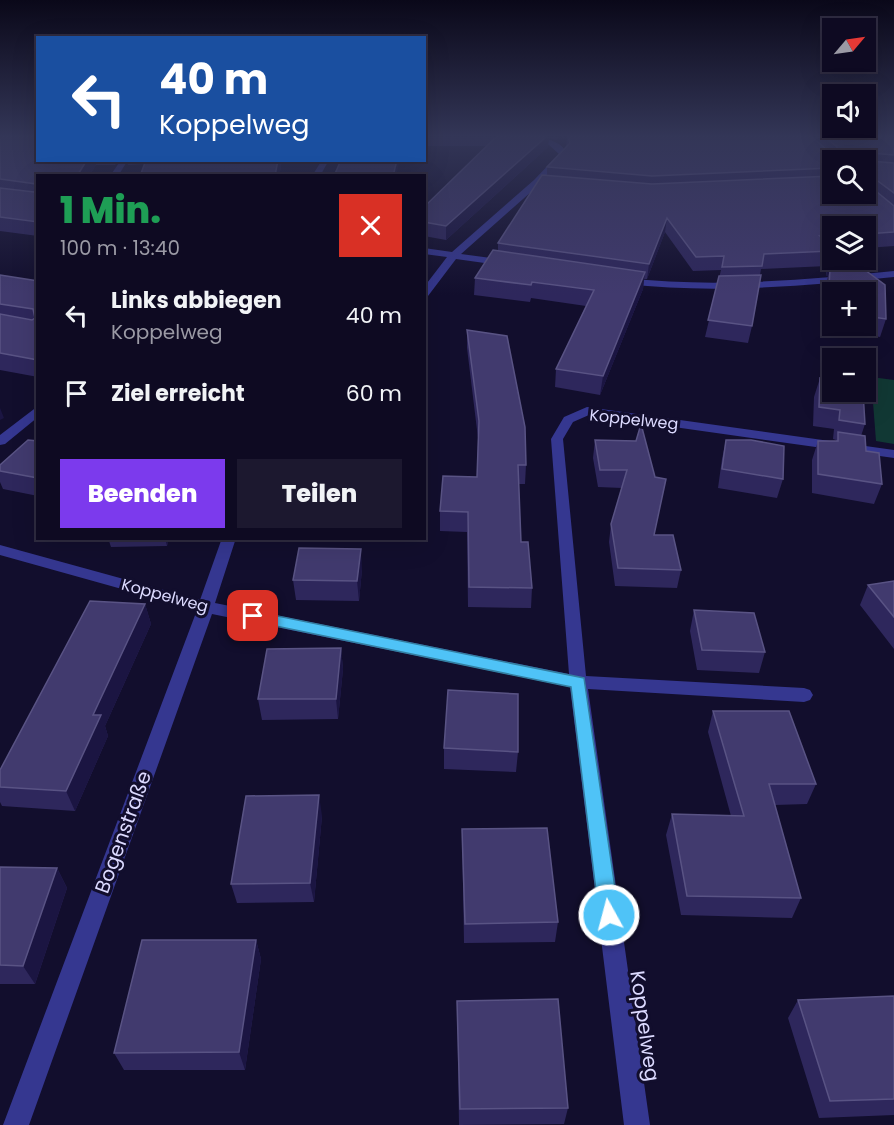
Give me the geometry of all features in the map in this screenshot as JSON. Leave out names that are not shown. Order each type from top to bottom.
[{"type":"street","points":[[426,291],[454,255],[533,190]]},
{"type":"street","points":[[426,251],[521,265]]},
{"type":"street","points":[[610,279],[690,287],[747,287],[809,284],[894,274]]},
{"type":"street","name":"Koppelweg","points":[[637,1125],[578,682],[557,439],[568,420],[587,411],[894,454]]},
{"type":"street","points":[[0,441],[36,412]]},
{"type":"street","name":"Bogenstraße","points":[[16,1125],[206,607],[228,540]]},
{"type":"street","name":"Koppelweg","points":[[0,550],[206,607],[578,682],[804,695]]},
{"type":"green space","points":[[876,378],[894,380],[894,444],[876,441],[873,402],[876,402]]},
{"type":"building","points":[[0,190],[34,192],[36,190],[36,222],[0,217]]},
{"type":"building","points":[[442,190],[487,190],[446,226],[426,222],[426,205]]},
{"type":"building","points":[[533,190],[822,190],[822,204],[876,204],[876,191],[894,206],[894,232],[876,233],[876,216],[822,216],[822,236],[820,236],[822,251],[764,254],[762,266],[722,267],[724,256],[696,257],[667,218],[649,264],[498,243]]},
{"type":"building","points":[[493,250],[645,272],[603,376],[556,369],[594,290],[475,278]]},
{"type":"building","points":[[830,270],[865,270],[885,285],[886,319],[876,318],[876,282],[829,282]]},
{"type":"building","points":[[0,275],[36,281],[36,360],[0,353],[0,314],[32,320],[35,318],[33,309],[0,304]]},
{"type":"building","points":[[761,275],[752,326],[708,320],[719,276]]},
{"type":"building","points":[[467,330],[507,336],[525,427],[526,465],[518,465],[521,542],[528,542],[532,588],[469,587],[468,512],[440,511],[443,476],[477,477],[479,421]]},
{"type":"building","points":[[820,378],[822,378],[822,402],[864,402],[865,424],[839,420],[840,410],[819,407]]},
{"type":"building","points":[[641,424],[655,477],[666,479],[654,535],[673,535],[681,570],[618,568],[611,524],[627,470],[600,470],[595,440],[636,441]]},
{"type":"building","points":[[838,432],[865,436],[866,451],[879,453],[882,484],[818,474],[818,441],[838,441]]},
{"type":"building","points":[[28,440],[36,441],[36,478],[0,471],[0,465]]},
{"type":"building","points":[[726,440],[751,440],[784,446],[783,479],[722,469]]},
{"type":"building","points":[[299,548],[361,549],[357,581],[293,580]]},
{"type":"building","points":[[894,581],[894,617],[868,585]]},
{"type":"building","points":[[90,601],[145,604],[93,715],[101,715],[66,791],[0,787],[0,770]]},
{"type":"building","points":[[694,610],[754,613],[765,652],[702,650]]},
{"type":"building","points":[[341,648],[336,699],[258,699],[267,649]]},
{"type":"building","points":[[448,690],[518,694],[518,752],[444,748]]},
{"type":"building","points":[[713,711],[789,711],[816,784],[769,784],[801,898],[687,896],[672,814],[744,816]]},
{"type":"building","points":[[319,795],[310,883],[231,884],[246,796]]},
{"type":"building","points":[[547,828],[558,922],[465,924],[462,829]]},
{"type":"building","points":[[0,867],[57,868],[23,966],[0,965]]},
{"type":"building","points":[[142,940],[256,940],[239,1052],[114,1053]]},
{"type":"building","points":[[894,996],[894,1099],[830,1101],[798,1000]]},
{"type":"building","points":[[558,999],[568,1108],[460,1109],[457,1001]]},
{"type":"route","points":[[253,616],[578,682],[609,915]]}]
